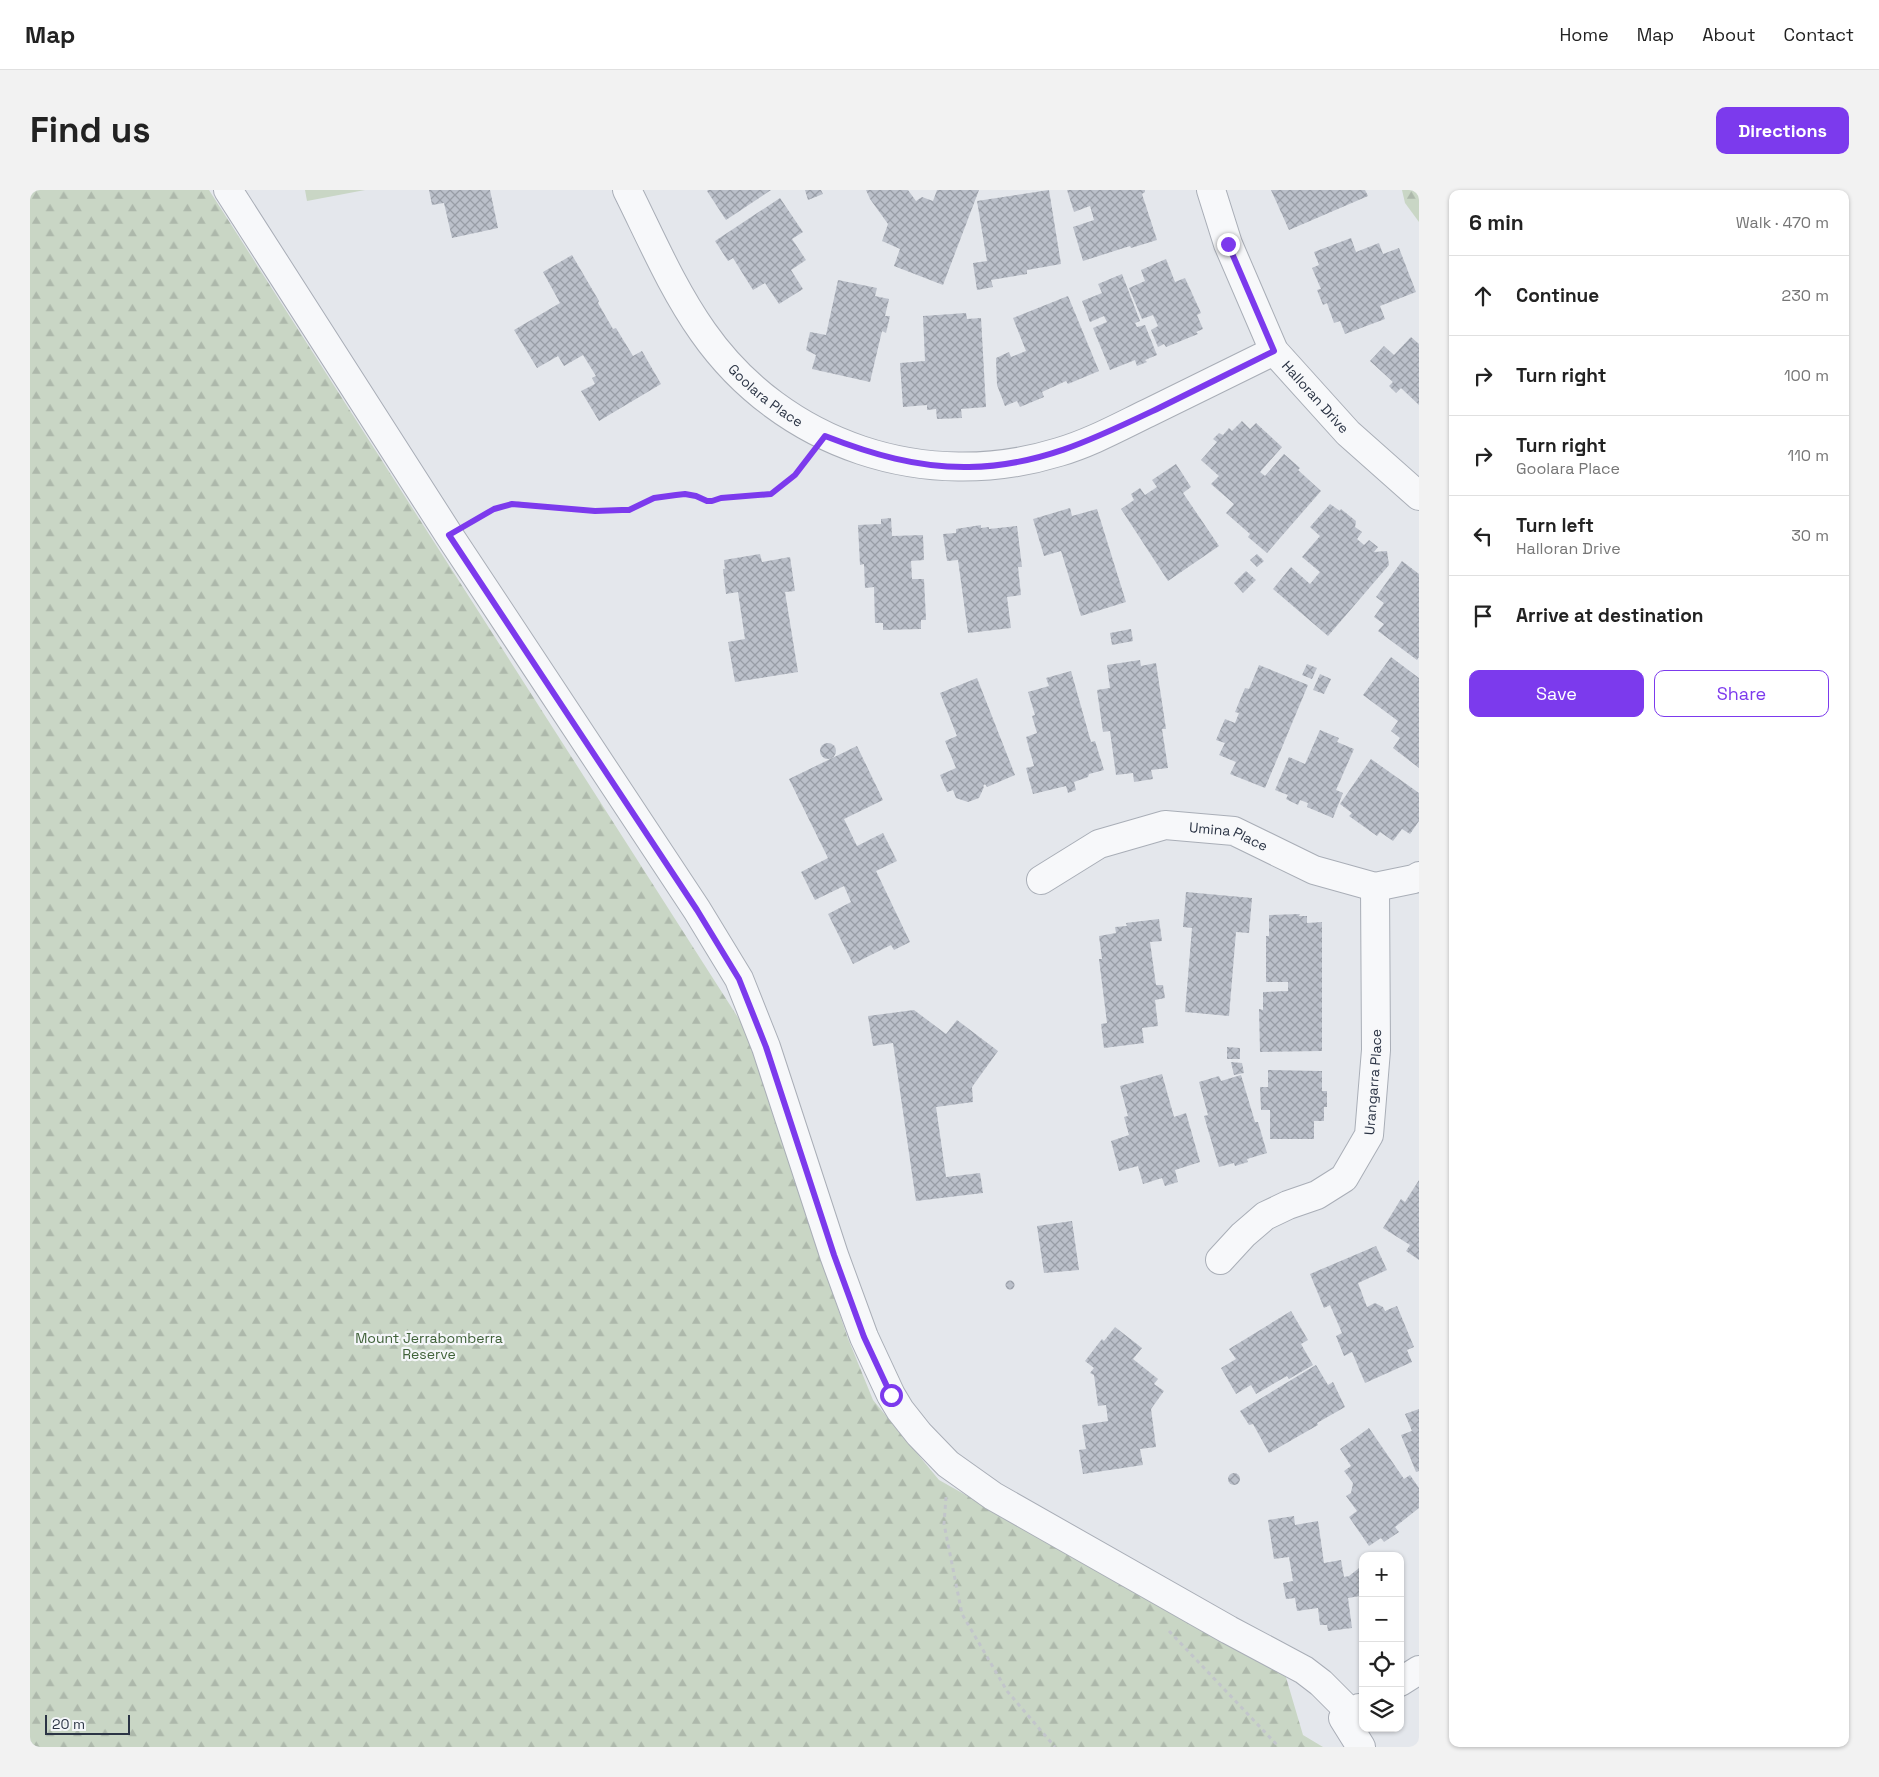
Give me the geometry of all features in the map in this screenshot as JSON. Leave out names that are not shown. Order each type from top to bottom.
[{"type":"street","points":[[228,190],[449,535],[692,902],[739,979],[766,1047],[834,1255],[864,1337],[900,1410],[929,1445],[948,1464],[993,1496],[1229,1630],[1304,1670],[1352,1712],[1361,1747]]},
{"type":"street","name":"Goolara Place","points":[[627,190],[681,297],[703,332],[752,387],[782,412],[825,436],[887,457],[934,465],[985,466],[1026,461],[1085,443],[1274,351]]},
{"type":"street","name":"Halloran Drive","points":[[1211,190],[1228,244],[1274,351],[1348,433],[1419,496]]},
{"type":"street","name":"Umina Place","points":[[1041,880],[1099,844],[1165,825],[1234,831],[1314,870],[1375,887],[1414,879],[1419,876]]},
{"type":"street","name":"Urangarra Place","points":[[1220,1260],[1243,1235],[1266,1216],[1288,1204],[1317,1194],[1344,1178],[1369,1134],[1376,1050],[1375,887]]},
{"type":"street","points":[[1404,1679],[1419,1670]]},
{"type":"path","points":[[449,535],[494,509],[512,504],[595,511],[629,510],[654,498],[676,495],[690,495],[712,501],[721,498],[771,494],[795,475],[825,436]]},
{"type":"path","points":[[948,1464],[944,1524],[962,1614],[1007,1691],[1055,1747]]},
{"type":"path","points":[[1168,1629],[1279,1747]]},
{"type":"green space","name":"Mount Jerrabomberra Reserve","points":[[30,190],[209,190],[746,1030],[847,1336],[873,1400],[939,1480],[1285,1674],[1303,1735],[1323,1747],[30,1747]]},
{"type":"green space","points":[[305,190],[365,190],[307,201]]},
{"type":"green space","points":[[1402,190],[1419,190],[1419,222],[1405,203]]},
{"type":"building","points":[[429,190],[490,190],[498,228],[452,238],[444,203],[432,205]]},
{"type":"building","points":[[708,190],[771,190],[726,220]]},
{"type":"building","points":[[805,190],[821,190],[823,194],[808,200]]},
{"type":"building","points":[[866,190],[908,190],[916,201],[922,197],[933,201],[937,190],[979,190],[943,285],[894,266],[900,249],[882,241],[888,224],[870,199]]},
{"type":"building","points":[[1049,190],[1061,264],[1027,270],[1027,274],[991,280],[993,287],[977,290],[973,263],[987,261],[977,201]]},
{"type":"building","points":[[1067,190],[1145,190],[1142,194],[1157,240],[1131,248],[1130,246],[1083,261],[1073,227],[1094,220],[1090,206],[1074,212]]},
{"type":"building","points":[[1271,190],[1365,190],[1368,196],[1289,230]]},
{"type":"building","points":[[780,198],[803,232],[792,239],[806,260],[791,270],[803,289],[779,304],[765,283],[753,290],[733,258],[728,261],[715,241]]},
{"type":"building","points":[[1351,238],[1356,252],[1379,243],[1383,254],[1399,248],[1416,292],[1380,306],[1385,319],[1345,334],[1340,321],[1334,323],[1327,303],[1323,305],[1317,290],[1321,289],[1312,268],[1319,265],[1314,252]]},
{"type":"building","points":[[572,255],[613,329],[616,328],[633,356],[642,351],[661,384],[599,421],[581,391],[595,384],[592,378],[596,376],[583,355],[564,366],[558,356],[537,368],[514,330],[560,303],[543,272]]},
{"type":"building","points":[[1166,259],[1175,282],[1185,278],[1201,313],[1197,315],[1203,329],[1196,332],[1198,334],[1166,347],[1164,344],[1158,347],[1151,330],[1158,326],[1153,315],[1142,319],[1129,288],[1145,281],[1141,270]]},
{"type":"building","points":[[1122,274],[1140,321],[1135,323],[1137,327],[1145,325],[1157,355],[1137,366],[1135,360],[1110,370],[1093,328],[1107,322],[1104,316],[1090,322],[1082,301],[1102,293],[1098,284]]},
{"type":"building","points":[[838,280],[877,288],[875,296],[889,299],[885,316],[890,316],[886,333],[882,331],[870,382],[812,369],[816,355],[806,350],[810,332],[826,335]]},
{"type":"building","points":[[1068,296],[1099,371],[1068,384],[1066,381],[1042,392],[1044,397],[1020,407],[1017,401],[1005,406],[997,385],[996,358],[1009,352],[1011,357],[1026,351],[1013,318]]},
{"type":"building","points":[[966,313],[967,319],[981,318],[986,407],[961,409],[962,418],[937,419],[936,409],[927,410],[927,405],[903,407],[900,363],[925,361],[923,316]]},
{"type":"building","points":[[1411,337],[1419,344],[1419,405],[1401,388],[1396,393],[1389,386],[1393,382],[1370,361],[1384,346],[1394,355]]},
{"type":"building","points":[[1242,421],[1250,429],[1256,423],[1282,447],[1260,472],[1265,476],[1284,454],[1321,491],[1267,553],[1248,537],[1250,534],[1226,513],[1234,504],[1211,484],[1219,476],[1201,460],[1217,442],[1213,439],[1219,433],[1223,435],[1229,428],[1232,431]]},
{"type":"building","points":[[1176,464],[1191,487],[1183,493],[1219,546],[1168,581],[1121,509],[1134,500],[1131,494],[1140,488],[1145,495],[1157,487],[1152,480]]},
{"type":"building","points":[[1330,504],[1340,511],[1341,509],[1356,521],[1355,527],[1362,532],[1357,539],[1364,545],[1369,540],[1378,547],[1374,552],[1387,551],[1389,565],[1328,636],[1273,589],[1291,567],[1310,584],[1320,572],[1302,557],[1320,536],[1310,527]]},
{"type":"building","points":[[1070,508],[1072,516],[1097,509],[1126,602],[1081,616],[1061,551],[1044,556],[1033,519]]},
{"type":"building","points":[[891,518],[892,536],[923,535],[924,560],[911,561],[912,579],[924,579],[926,620],[921,620],[921,629],[883,630],[883,623],[875,623],[874,587],[865,588],[864,564],[860,565],[858,525],[881,524],[881,519]]},
{"type":"building","points":[[981,525],[981,528],[989,527],[989,529],[1017,526],[1022,567],[1018,567],[1021,595],[1007,597],[1011,628],[968,633],[958,560],[947,561],[943,534],[956,533],[956,529]]},
{"type":"building","points":[[760,554],[762,562],[790,557],[795,591],[785,592],[798,672],[735,682],[728,642],[745,639],[738,592],[726,594],[723,569],[725,569],[724,560]]},
{"type":"building","points":[[1257,554],[1264,561],[1257,567],[1250,560]]},
{"type":"building","points":[[1402,561],[1419,574],[1419,657],[1417,660],[1378,631],[1384,624],[1374,617],[1384,603],[1376,597]]},
{"type":"building","points":[[1246,571],[1256,580],[1243,593],[1234,583]]},
{"type":"building","points":[[1131,629],[1133,641],[1112,645],[1110,633]]},
{"type":"building","points":[[1391,657],[1419,678],[1419,768],[1393,748],[1400,738],[1391,731],[1398,721],[1363,695]]},
{"type":"building","points":[[1140,660],[1141,666],[1156,663],[1166,729],[1162,729],[1168,768],[1151,770],[1153,779],[1134,782],[1133,773],[1116,775],[1110,731],[1103,732],[1097,690],[1110,688],[1107,665]]},
{"type":"building","points":[[1307,664],[1317,668],[1312,679],[1302,675]]},
{"type":"building","points":[[1259,665],[1308,685],[1265,788],[1230,774],[1236,762],[1219,755],[1225,743],[1216,740],[1225,719],[1235,723],[1239,713],[1235,712],[1245,688],[1249,689]]},
{"type":"building","points":[[1071,671],[1091,742],[1095,741],[1104,770],[1089,774],[1088,777],[1074,782],[1076,790],[1068,793],[1066,786],[1033,794],[1026,768],[1034,766],[1026,737],[1037,733],[1032,716],[1035,715],[1028,692],[1049,686],[1046,678]]},
{"type":"building","points":[[1320,674],[1331,679],[1324,694],[1313,690]]},
{"type":"building","points":[[977,678],[1015,775],[987,787],[985,784],[979,798],[968,802],[956,798],[953,790],[947,792],[940,775],[956,768],[945,741],[957,736],[940,693]]},
{"type":"building","points":[[1320,730],[1339,738],[1337,742],[1354,749],[1336,790],[1343,793],[1333,818],[1307,807],[1308,803],[1300,800],[1298,805],[1286,799],[1288,795],[1275,790],[1289,757],[1305,764]]},
{"type":"building","points":[[828,743],[836,751],[828,759],[820,751]]},
{"type":"building","points":[[857,746],[883,800],[844,819],[857,846],[883,833],[897,861],[876,871],[910,942],[894,950],[891,945],[853,964],[828,914],[851,902],[844,886],[815,900],[801,872],[828,858],[789,779]]},
{"type":"building","points":[[1371,759],[1419,793],[1419,821],[1410,834],[1402,829],[1393,841],[1380,832],[1377,836],[1349,816],[1352,813],[1340,804]]},
{"type":"building","points":[[1186,892],[1252,898],[1249,933],[1236,932],[1229,1016],[1185,1012],[1192,928],[1183,927]]},
{"type":"building","points":[[1300,914],[1299,916],[1307,916],[1307,923],[1322,922],[1322,1051],[1260,1052],[1259,1009],[1263,1010],[1263,992],[1288,991],[1288,982],[1266,982],[1266,936],[1269,936],[1269,915]]},
{"type":"building","points":[[1159,919],[1162,941],[1150,942],[1156,985],[1163,985],[1165,998],[1155,1000],[1158,1026],[1142,1028],[1144,1043],[1104,1048],[1101,1024],[1107,1023],[1099,959],[1102,959],[1099,936],[1116,933],[1115,927],[1127,926],[1126,923]]},
{"type":"building","points":[[914,1010],[946,1034],[957,1020],[998,1051],[972,1087],[973,1102],[936,1107],[946,1177],[980,1173],[983,1193],[916,1201],[893,1043],[873,1046],[868,1016]]},
{"type":"building","points":[[1227,1047],[1240,1048],[1240,1059],[1227,1059]]},
{"type":"building","points":[[1231,1062],[1242,1063],[1244,1073],[1234,1075]]},
{"type":"building","points":[[1268,1070],[1322,1071],[1322,1091],[1327,1091],[1327,1107],[1324,1107],[1324,1121],[1314,1121],[1314,1139],[1270,1139],[1270,1110],[1261,1110],[1260,1087],[1268,1087]]},
{"type":"building","points":[[1162,1074],[1174,1117],[1186,1113],[1200,1162],[1175,1170],[1178,1182],[1165,1186],[1162,1178],[1143,1184],[1138,1166],[1119,1171],[1111,1141],[1129,1135],[1124,1117],[1128,1116],[1120,1086]]},
{"type":"building","points":[[1241,1075],[1255,1122],[1258,1122],[1267,1153],[1247,1159],[1248,1162],[1235,1166],[1234,1163],[1219,1167],[1204,1116],[1208,1115],[1199,1082],[1219,1076],[1221,1081]]},
{"type":"building","points":[[1419,1180],[1419,1260],[1406,1251],[1410,1245],[1383,1228],[1401,1199],[1405,1202]]},
{"type":"building","points":[[1072,1221],[1079,1270],[1044,1273],[1037,1226]]},
{"type":"building","points":[[1376,1246],[1387,1270],[1358,1283],[1367,1307],[1375,1303],[1383,1307],[1385,1311],[1397,1306],[1414,1347],[1407,1350],[1412,1362],[1365,1383],[1352,1352],[1344,1356],[1336,1336],[1342,1333],[1330,1305],[1324,1308],[1310,1274]]},
{"type":"building","points":[[1010,1280],[1015,1285],[1010,1290],[1005,1285]]},
{"type":"building","points":[[1291,1311],[1308,1340],[1301,1344],[1313,1365],[1289,1379],[1287,1376],[1256,1394],[1251,1385],[1236,1394],[1221,1368],[1236,1359],[1229,1349]]},
{"type":"building","points":[[1115,1327],[1142,1348],[1133,1359],[1158,1379],[1154,1384],[1164,1391],[1151,1409],[1156,1447],[1140,1449],[1143,1465],[1083,1474],[1079,1450],[1086,1449],[1082,1425],[1108,1421],[1106,1405],[1098,1406],[1094,1375],[1090,1373],[1094,1368],[1085,1361],[1102,1339],[1104,1341]]},
{"type":"building","points":[[1316,1365],[1328,1385],[1333,1382],[1345,1407],[1269,1453],[1253,1424],[1249,1425],[1240,1411]]},
{"type":"building","points":[[1419,1409],[1419,1471],[1416,1472],[1401,1435],[1412,1431],[1405,1414]]},
{"type":"building","points":[[1369,1428],[1404,1479],[1410,1475],[1419,1488],[1419,1508],[1395,1527],[1399,1532],[1384,1542],[1381,1538],[1369,1546],[1349,1517],[1357,1511],[1346,1496],[1351,1493],[1353,1483],[1344,1471],[1351,1466],[1340,1449]]},
{"type":"building","points":[[1232,1473],[1236,1473],[1240,1479],[1236,1485],[1232,1485],[1228,1481],[1228,1477]]},
{"type":"building","points":[[1294,1516],[1295,1525],[1318,1521],[1324,1563],[1341,1560],[1344,1577],[1349,1576],[1359,1568],[1359,1596],[1348,1598],[1352,1628],[1328,1631],[1327,1625],[1320,1625],[1318,1608],[1297,1611],[1295,1598],[1286,1599],[1283,1583],[1293,1581],[1289,1557],[1274,1559],[1268,1520]]},
{"type":"route","points":[[891,1395],[864,1337],[834,1255],[766,1047],[739,979],[697,910],[449,535],[468,522],[494,509],[518,503],[595,511],[629,510],[654,498],[685,494],[707,501],[731,497],[764,496],[771,494],[795,475],[825,436],[854,448],[903,461],[968,467],[1003,465],[1039,458],[1085,443],[1274,351],[1228,244]]}]
